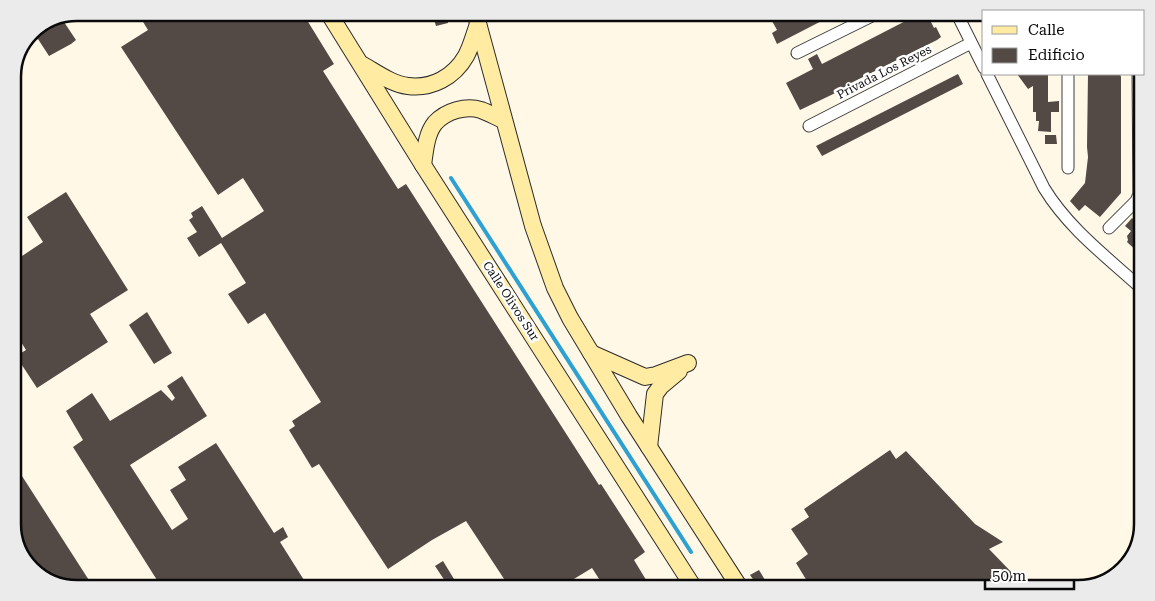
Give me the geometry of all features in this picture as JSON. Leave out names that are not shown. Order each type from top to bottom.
[{"type":"main road","name":"Calle Olivos Sur","points":[[334,21],[423,165],[689,580]]},
{"type":"main road","points":[[361,64],[392,81],[408,86],[427,85],[448,78],[467,55],[476,21]]},
{"type":"main road","points":[[478,21],[503,120],[544,258],[566,311],[649,447],[735,580]]},
{"type":"main road","points":[[423,165],[427,140],[434,124],[446,114],[470,108],[481,110],[503,120]]},
{"type":"main road","points":[[591,354],[645,376],[656,375],[688,363],[661,386],[655,394],[649,447]]},
{"type":"main road","points":[[645,376],[655,394]]},
{"type":"street","points":[[798,53],[862,21]]},
{"type":"street","points":[[960,21],[982,64]]},
{"type":"street","name":"Privada Los Reyes","points":[[809,126],[971,43]]},
{"type":"street","points":[[988,75],[1044,188],[1055,205],[1082,236],[1134,282]]},
{"type":"street","points":[[1068,75],[1068,168]]},
{"type":"street","points":[[1109,228],[1134,203]]},
{"type":"building","points":[[142,21],[308,21],[334,64],[323,71],[398,189],[406,184],[599,485],[601,484],[645,552],[634,560],[646,580],[600,580],[592,568],[572,580],[505,580],[466,521],[432,540],[388,569],[319,464],[312,468],[289,430],[295,426],[292,421],[321,402],[265,313],[248,324],[228,294],[246,283],[221,243],[199,257],[187,238],[197,232],[189,220],[193,217],[191,213],[202,206],[222,238],[264,211],[243,178],[218,195],[121,47],[148,30]]},
{"type":"building","points":[[435,21],[448,21],[448,23],[436,26]]},
{"type":"building","points":[[772,21],[822,21],[777,44],[772,33],[777,30]]},
{"type":"building","points":[[906,21],[930,21],[941,37],[851,83],[852,85],[800,110],[786,83],[813,69],[808,59],[817,54],[822,64]]},
{"type":"building","points":[[65,23],[76,40],[49,56],[38,39],[35,41],[49,29]]},
{"type":"building","points":[[958,74],[963,84],[822,156],[816,146]]},
{"type":"building","points":[[1018,75],[1048,75],[1048,102],[1059,101],[1059,112],[1051,112],[1051,132],[1038,131],[1039,121],[1036,121],[1036,112],[1033,112],[1033,86],[1028,89]]},
{"type":"building","points":[[1088,75],[1120,75],[1121,193],[1100,217],[1085,205],[1079,211],[1070,201],[1085,183],[1088,157]]},
{"type":"building","points":[[1045,135],[1056,135],[1057,144],[1045,144]]},
{"type":"building","points":[[66,192],[128,290],[90,314],[108,342],[37,388],[21,364],[21,353],[26,350],[21,342],[21,257],[43,242],[27,217]]},
{"type":"building","points":[[1132,218],[1134,220],[1134,249],[1127,242],[1127,236],[1131,231],[1125,226]]},
{"type":"building","points":[[147,312],[172,353],[154,364],[129,325]]},
{"type":"building","points":[[182,376],[207,416],[130,465],[172,530],[188,519],[170,490],[186,480],[178,467],[216,443],[274,533],[283,527],[288,537],[280,542],[304,580],[157,580],[73,447],[83,440],[66,411],[92,393],[110,421],[161,390],[172,401],[175,398],[167,386]]},
{"type":"building","points":[[890,450],[896,459],[906,451],[975,524],[1003,542],[989,549],[1019,580],[806,580],[796,563],[808,554],[791,529],[809,517],[804,509]]},
{"type":"building","points":[[21,474],[89,580],[63,578],[52,574],[35,561],[27,549],[21,528]]},
{"type":"building","points":[[443,561],[454,579],[444,580],[435,566]]},
{"type":"building","points":[[759,570],[765,580],[754,580],[750,575]]},
{"type":"waterway","points":[[451,178],[691,552]]}]
